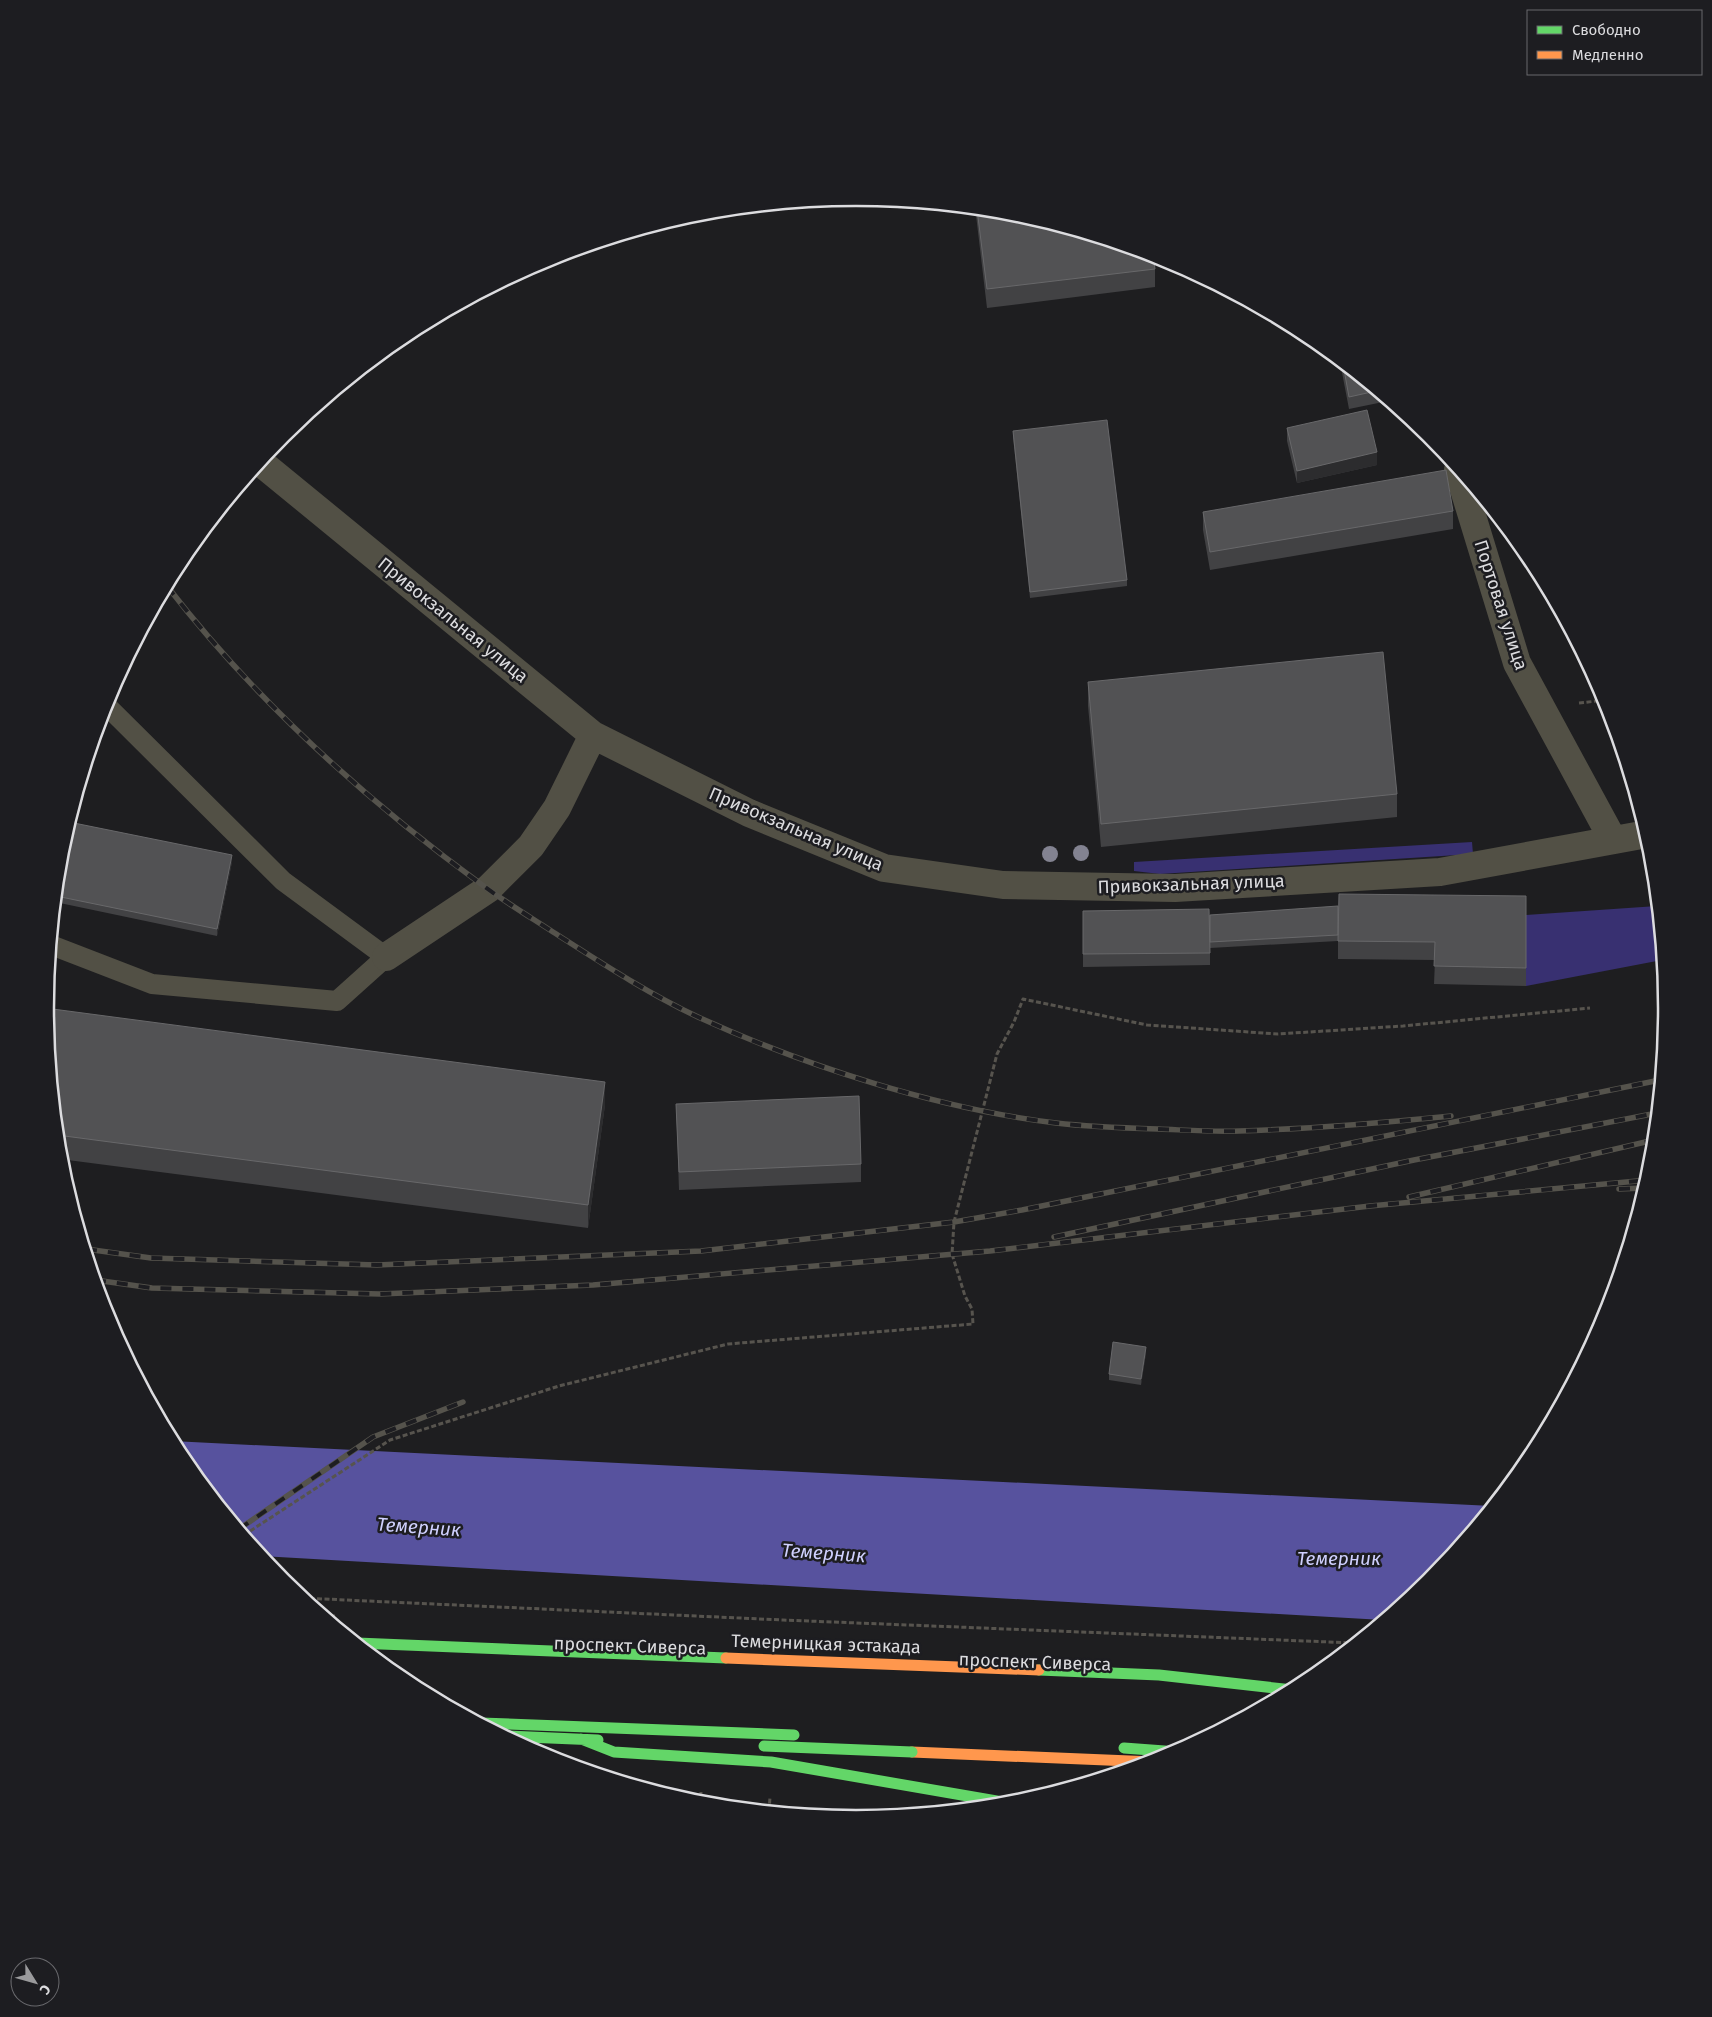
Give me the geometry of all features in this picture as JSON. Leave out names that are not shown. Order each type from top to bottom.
[{"type":"main road","name":"Темерницкая эстакада","points":[[366,1643],[1159,1674],[1281,1689]]},
{"type":"main road","name":"проспект Сиверса","points":[[381,1654],[1155,1684],[1267,1697]]},
{"type":"main road","points":[[493,1723],[805,1736]]},
{"type":"main road","points":[[520,1737],[620,1740]]},
{"type":"main road","points":[[581,1739],[614,1752],[771,1762],[987,1799]]},
{"type":"main road","points":[[749,1745],[1133,1761]]},
{"type":"main road","points":[[1117,1748],[1161,1751]]},
{"type":"street","name":"Привокзальная улица","points":[[265,466],[593,735],[749,812],[884,868],[1003,886],[1175,888],[1440,872],[1639,835]]},
{"type":"street","name":"Портовая улица","points":[[1462,484],[1517,663],[1613,840]]},
{"type":"street","points":[[386,957],[488,889],[531,846],[557,808],[593,735]]},
{"type":"lane","points":[[56,947],[152,984],[337,1001],[386,957],[283,882],[111,710]]},
{"type":"path","points":[[248,1531],[390,1440],[559,1386],[728,1344],[972,1324],[972,1309],[952,1254],[954,1222],[997,1054],[1014,1022],[1023,999],[1147,1025],[1278,1034],[1403,1026],[1590,1008]]},
{"type":"path","points":[[313,1598],[1347,1643]]},
{"type":"path","points":[[769,1806],[770,1794]]},
{"type":"shaded area","points":[[1472,842],[1473,854],[1160,874],[1134,871],[1134,862]]},
{"type":"shaded area","points":[[1651,906],[1657,961],[1526,986],[1526,915]]},
{"type":"water","name":"Темерник","points":[[181,1441],[1485,1506],[1423,1576],[1376,1620],[271,1557],[220,1497]]},
{"type":"building","points":[[978,216],[1064,234],[1154,264],[1155,269],[987,289]]},
{"type":"building","points":[[1345,372],[1369,392],[1349,397]]},
{"type":"building","points":[[1367,410],[1377,452],[1297,471],[1287,428]]},
{"type":"building","points":[[1107,420],[1127,580],[1030,592],[1013,431]]},
{"type":"building","points":[[1446,470],[1453,511],[1210,552],[1203,512]]},
{"type":"building","points":[[1383,652],[1397,794],[1101,824],[1088,682]]},
{"type":"building","points":[[76,823],[232,855],[217,929],[62,897]]},
{"type":"building","points":[[1339,894],[1526,896],[1526,968],[1434,966],[1435,942],[1338,941]]},
{"type":"building","points":[[1338,906],[1338,935],[1210,942],[1210,915]]},
{"type":"building","points":[[1209,909],[1210,953],[1083,954],[1083,911]]},
{"type":"building","points":[[54,1009],[605,1082],[588,1205],[65,1136],[55,1061]]},
{"type":"building","points":[[859,1096],[861,1164],[679,1172],[676,1104]]},
{"type":"building","points":[[1113,1342],[1146,1347],[1141,1379],[1109,1374]]},
{"type":"railway","points":[[171,591],[238,670],[316,748],[356,785],[441,854],[502,899],[624,977],[679,1008],[739,1035],[873,1083],[966,1107],[1056,1123],[1107,1127],[1229,1131],[1319,1127],[1451,1116]]},
{"type":"railway","points":[[91,1250],[151,1258],[377,1265],[701,1251],[954,1222],[1022,1210],[1655,1081]]},
{"type":"railway","points":[[1054,1237],[1414,1160],[1651,1114]]},
{"type":"railway","points":[[1409,1197],[1647,1142]]},
{"type":"railway","points":[[102,1281],[152,1288],[380,1294],[593,1285],[990,1251],[1370,1206],[1639,1181]]},
{"type":"railway","points":[[1619,1189],[1638,1188]]},
{"type":"railway","points":[[244,1526],[373,1437],[463,1402]]},
{"type":"traffic: fast","points":[[366,1643],[726,1658]]},
{"type":"traffic: fast","points":[[1039,1670],[1159,1675],[1281,1689]]},
{"type":"traffic: fast","points":[[493,1723],[794,1735]]},
{"type":"traffic: fast","points":[[520,1737],[598,1740]]},
{"type":"traffic: fast","points":[[581,1739],[614,1752],[771,1762],[987,1799]]},
{"type":"traffic: fast","points":[[764,1746],[912,1752]]},
{"type":"traffic: fast","points":[[1124,1748],[1161,1751]]},
{"type":"traffic: slow","points":[[726,1658],[1039,1670]]},
{"type":"traffic: slow","points":[[912,1752],[1133,1761]]}]
